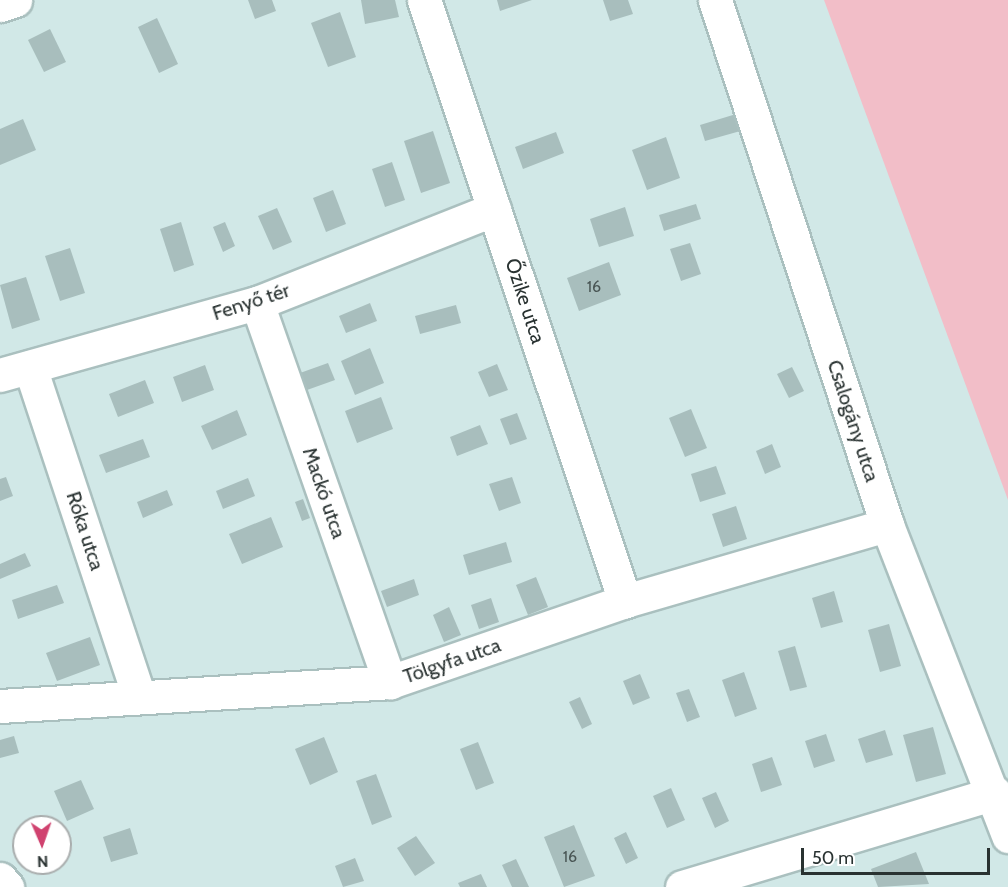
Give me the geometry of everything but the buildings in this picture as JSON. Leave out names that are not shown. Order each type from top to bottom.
[{"type":"street","points":[[0,5],[15,0]]},
{"type":"street","name":"Őzike utca","points":[[424,0],[625,601]]},
{"type":"street","name":"Csalogány utca","points":[[714,0],[887,525],[994,793],[1008,836]]},
{"type":"street","name":"Fenyő tér","points":[[15,371],[257,303],[494,209]]},
{"type":"street","name":"Mackó utca","points":[[257,303],[390,682]]},
{"type":"street","name":"Róka utca","points":[[15,371],[139,696]]},
{"type":"street","name":"Tölgyfa utca","points":[[0,706],[390,682],[625,601],[887,525]]},
{"type":"street","points":[[682,887],[719,881],[994,793]]},
{"type":"street","points":[[0,879],[8,887]]},
{"type":"shaded area","points":[[824,0],[1008,0],[1008,500]]}]
